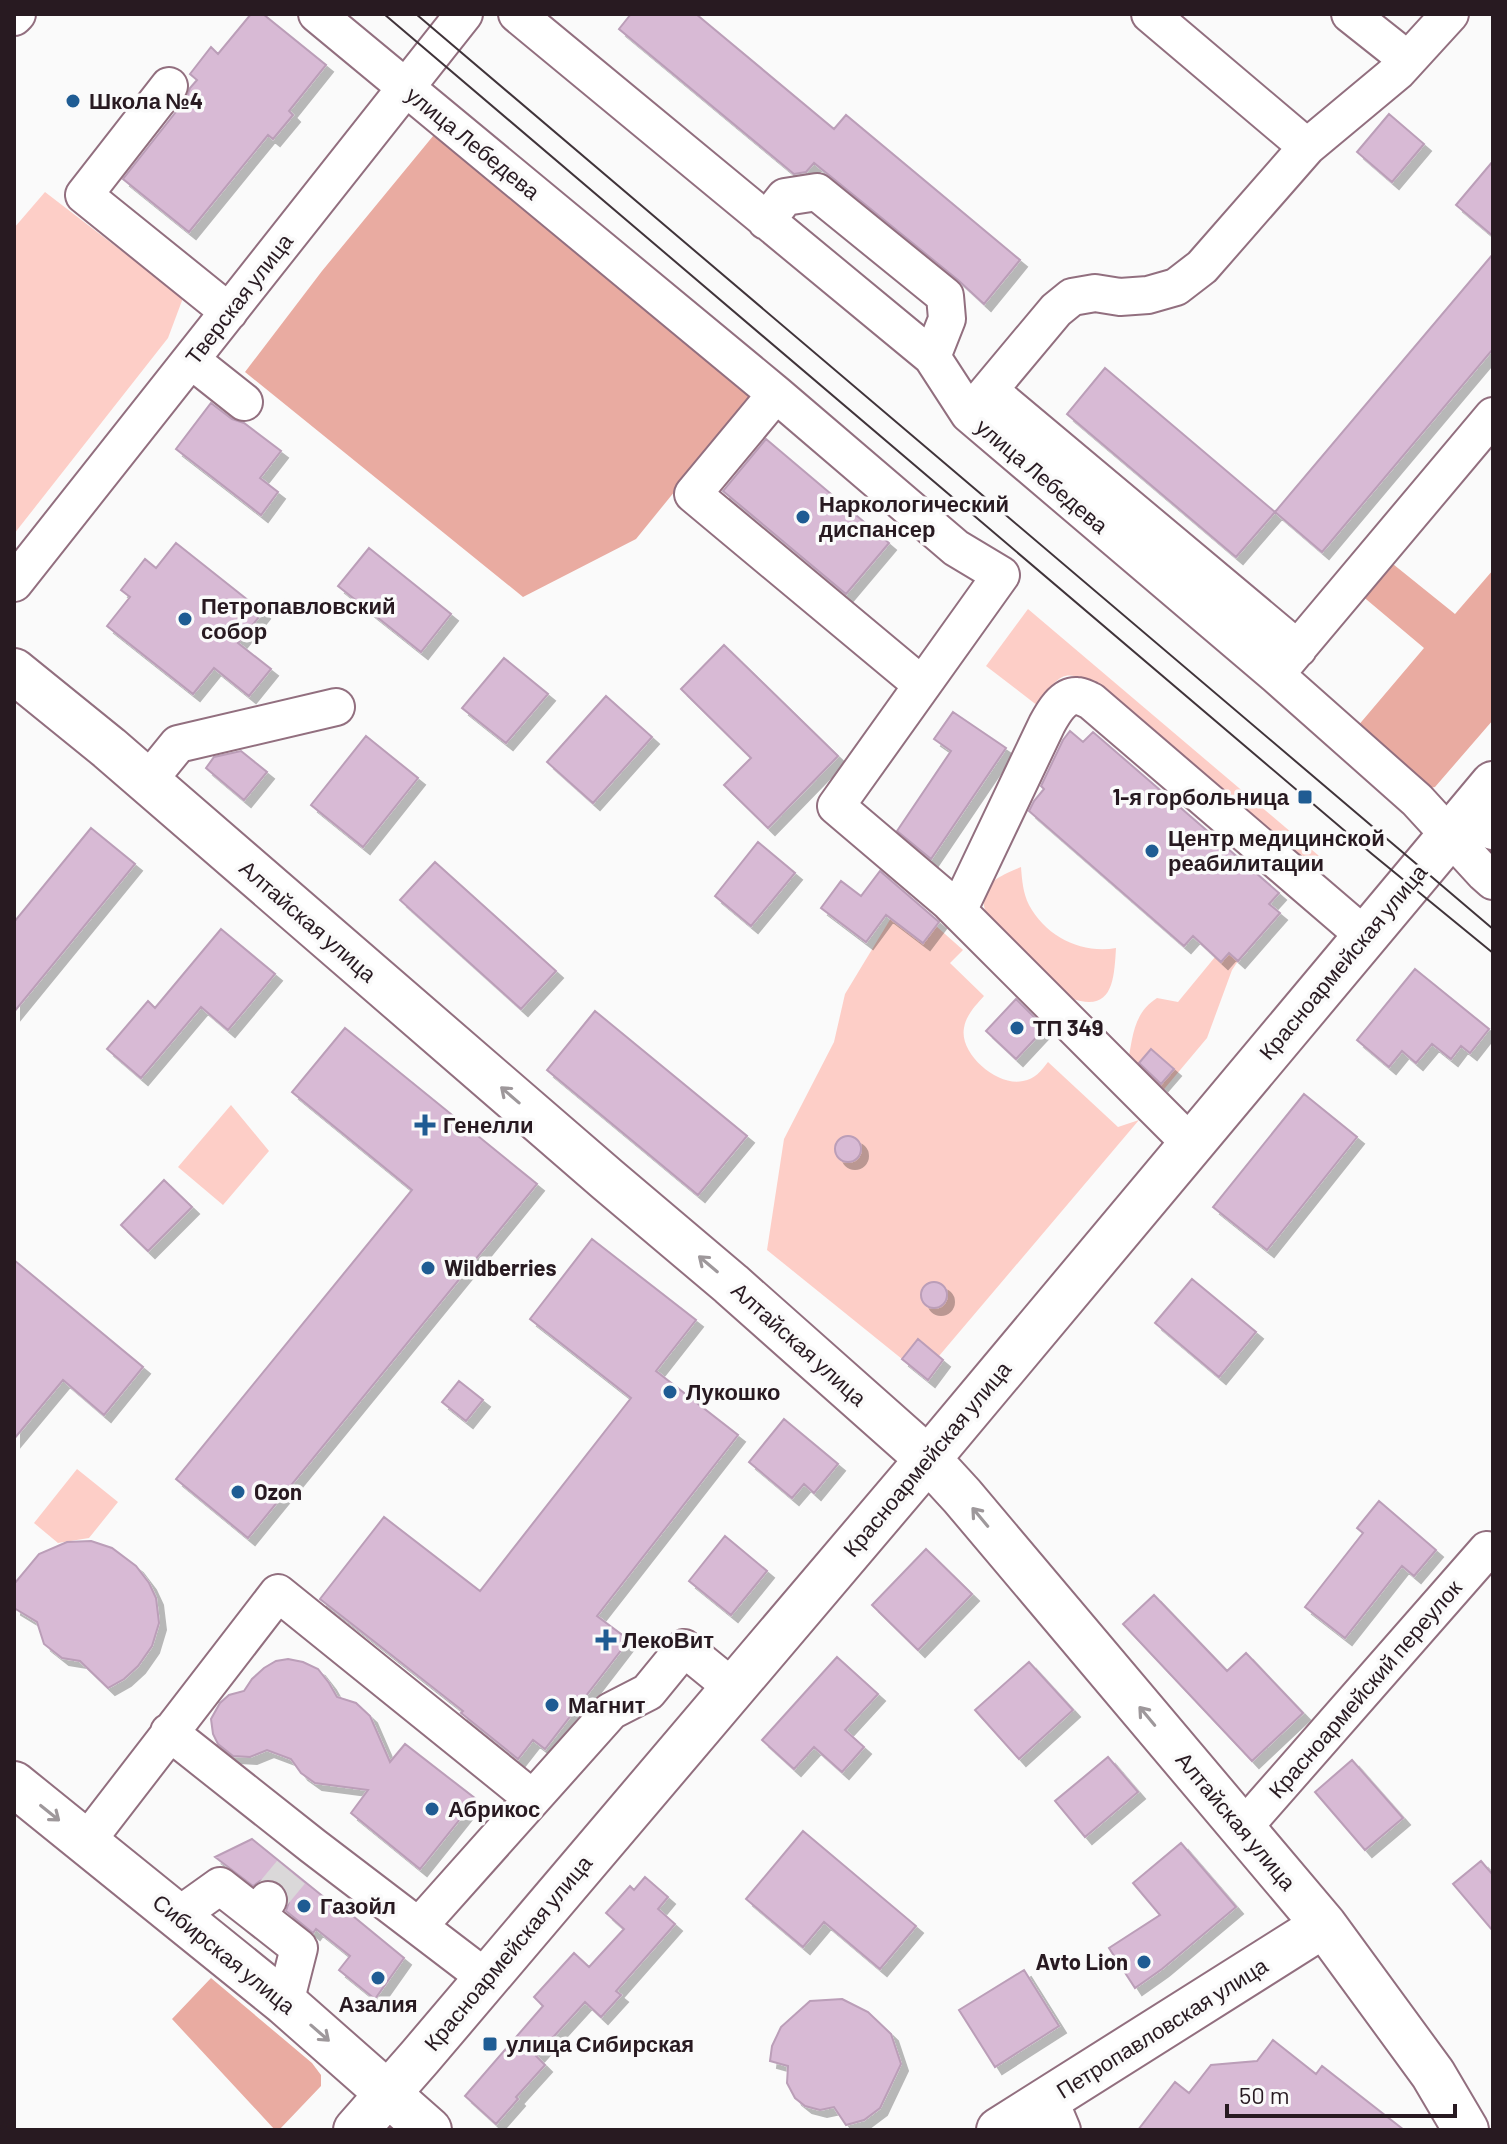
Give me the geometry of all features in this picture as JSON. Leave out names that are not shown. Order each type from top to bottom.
[{"type":"main road","name":"Алтайская улица","points":[[14,671],[731,1284],[928,1459],[1324,1925],[1433,2074],[1466,2130]]},
{"type":"main road","name":"Красноармейская улица","points":[[356,2130],[928,1459],[1366,937],[1476,816]]},
{"type":"main road","name":"Сибирская улица","points":[[14,1784],[285,2003],[429,2130]]},
{"type":"main road","name":"Петропавловская улица","points":[[999,2130],[1055,2114],[1324,1925]]},
{"type":"street","name":"улица Лебедева","points":[[317,14],[776,394],[956,548],[1001,575],[922,685]]},
{"type":"street","name":"Тверская улица","points":[[14,583],[464,14]]},
{"type":"street","name":"улица Лебедева","points":[[517,14],[932,357],[979,402],[1287,662],[1417,800],[1476,816],[1493,881]]},
{"type":"street","points":[[1150,14],[1307,147]]},
{"type":"street","points":[[1350,14],[1408,60]]},
{"type":"street","points":[[979,402],[1056,310],[1072,297],[1095,293],[1120,297],[1148,295],[1176,287],[1202,267],[1307,147],[1397,72],[1450,14]]},
{"type":"street","points":[[169,86],[84,195],[229,312]]},
{"type":"street","points":[[766,221],[785,197],[817,192],[945,296],[947,319],[932,357]]},
{"type":"street","points":[[191,360],[244,402]]},
{"type":"street","points":[[776,394],[693,494],[922,685],[836,806],[949,902],[1191,1144]]},
{"type":"street","points":[[1287,662],[1493,416]]},
{"type":"street","points":[[958,911],[1047,724],[1056,709],[1067,699],[1077,696],[1091,701],[1366,937]]},
{"type":"street","points":[[147,782],[178,744],[336,707]]},
{"type":"street","name":"Красноармейский переулок","points":[[1243,1828],[1487,1550]]},
{"type":"street","points":[[86,1842],[278,1593],[532,1798]]},
{"type":"street","points":[[419,1926],[611,1711],[648,1692],[684,1648],[733,1688]]},
{"type":"street","points":[[169,1732],[302,1858],[419,1926],[486,1978]]},
{"type":"street","points":[[178,1916],[220,1886],[262,1907],[299,1948],[285,2003]]},
{"type":"shaded area","points":[[438,130],[753,395],[636,539],[523,597],[245,372],[322,271]]},
{"type":"shaded area","points":[[45,192],[183,298],[168,338],[14,534],[14,228]]},
{"type":"shaded area","points":[[1383,556],[1455,614],[1493,570],[1493,720],[1435,787],[1430,788],[1357,727],[1424,648],[1354,589]]},
{"type":"shaded area","points":[[1028,609],[1325,861],[1317,870],[1087,681],[1070,676],[1057,680],[1038,706],[986,666]]},
{"type":"shaded area","points":[[1021,867],[1027,900],[1045,926],[1066,941],[1078,945],[1116,948],[1112,982],[1103,998],[1084,1002],[1070,998],[988,918],[984,907],[985,891],[995,880]]},
{"type":"shaded area","points":[[891,918],[936,926],[963,950],[950,963],[984,996],[969,1015],[964,1028],[968,1048],[982,1066],[992,1074],[1013,1082],[1034,1076],[1048,1062],[1118,1127],[1139,1120],[939,1356],[918,1340],[902,1359],[767,1250],[784,1139],[834,1042],[845,994]]},
{"type":"shaded area","points":[[1229,953],[1238,961],[1207,1038],[1160,1094],[1127,1066],[1138,1019],[1157,998],[1178,1002],[1215,957],[1222,961]]},
{"type":"shaded area","points":[[231,1105],[269,1151],[223,1205],[178,1167]]},
{"type":"shaded area","points":[[77,1469],[118,1502],[89,1538],[58,1543],[34,1523]]},
{"type":"shaded area","points":[[211,1978],[312,2063],[321,2075],[321,2086],[279,2130],[275,2130],[172,2019]]},
{"type":"building","points":[[251,14],[263,14],[326,65],[289,111],[293,115],[273,139],[268,135],[189,232],[123,179],[186,99],[197,80],[190,74],[211,47],[218,54]]},
{"type":"building","points":[[631,14],[696,14],[834,129],[846,115],[1020,260],[984,304],[814,163],[806,172],[794,174],[619,29]]},
{"type":"building","points":[[1389,114],[1424,144],[1392,182],[1357,152]]},
{"type":"building","points":[[1493,161],[1493,236],[1456,205]]},
{"type":"building","points":[[1493,254],[1493,349],[1322,552],[1275,512]]},
{"type":"building","points":[[1105,368],[1275,512],[1236,557],[1067,414]]},
{"type":"building","points":[[211,403],[281,451],[260,478],[278,492],[261,515],[176,449]]},
{"type":"building","name":"Наркологический диспансер","points":[[766,439],[889,543],[846,594],[723,491]]},
{"type":"building","name":"Петропавловский собор","points":[[176,543],[263,612],[238,643],[271,669],[249,696],[214,668],[193,694],[107,626],[130,597],[121,590],[145,559],[156,568]]},
{"type":"building","points":[[369,548],[451,614],[421,652],[338,586]]},
{"type":"building","points":[[724,645],[838,756],[768,828],[724,785],[751,758],[681,689]]},
{"type":"building","points":[[504,658],[548,694],[506,743],[462,708]]},
{"type":"building","points":[[606,696],[652,737],[593,803],[547,762]]},
{"type":"building","points":[[953,712],[1006,748],[931,859],[897,831],[951,751],[934,739]]},
{"type":"building","name":"Центр медицинской реабилитации","points":[[1070,731],[1083,742],[1093,732],[1279,893],[1269,904],[1280,913],[1238,961],[1229,953],[1221,962],[1193,936],[1184,946],[1029,811],[1044,789],[1041,786]]},
{"type":"building","points":[[366,736],[418,778],[363,847],[311,805]]},
{"type":"building","points":[[241,751],[267,772],[244,800],[206,768],[214,757]]},
{"type":"building","points":[[91,828],[135,864],[14,1012],[14,922]]},
{"type":"building","points":[[758,842],[795,873],[751,926],[715,896]]},
{"type":"building","points":[[435,862],[556,971],[521,1009],[400,900]]},
{"type":"building","points":[[880,871],[939,922],[923,943],[886,915],[866,942],[821,908],[841,881],[861,896]]},
{"type":"building","points":[[221,929],[275,974],[228,1030],[201,1007],[141,1078],[107,1049],[148,1001],[155,1008]]},
{"type":"building","points":[[1415,969],[1489,1029],[1470,1053],[1461,1046],[1451,1059],[1432,1044],[1416,1063],[1402,1051],[1389,1067],[1357,1040]]},
{"type":"building","name":"ТП 349","points":[[1016,999],[1045,1028],[1016,1059],[986,1031]]},
{"type":"building","points":[[595,1011],[747,1136],[698,1195],[547,1070]]},
{"type":"building","points":[[345,1028],[537,1184],[248,1538],[176,1479],[412,1190],[292,1092]]},
{"type":"building","points":[[1151,1049],[1174,1069],[1161,1084],[1139,1063]]},
{"type":"building","points":[[1304,1094],[1357,1137],[1267,1250],[1213,1207]]},
{"type":"building","points":[[848,1136],[857,1140],[861,1149],[857,1158],[848,1162],[839,1158],[835,1149],[839,1140]]},
{"type":"building","points":[[164,1180],[192,1207],[148,1251],[121,1225]]},
{"type":"building","points":[[592,1239],[696,1320],[656,1371],[738,1435],[597,1616],[629,1640],[545,1749],[533,1740],[518,1759],[461,1713],[463,1711],[320,1599],[384,1517],[480,1591],[631,1398],[530,1319]]},
{"type":"building","points":[[14,1260],[143,1367],[104,1415],[63,1380],[14,1439]]},
{"type":"building","points":[[1192,1279],[1256,1332],[1219,1377],[1155,1323]]},
{"type":"building","points":[[934,1282],[943,1286],[947,1295],[943,1304],[934,1308],[925,1304],[921,1295],[925,1286]]},
{"type":"building","points":[[918,1339],[943,1360],[928,1380],[902,1359]]},
{"type":"building","points":[[459,1381],[483,1400],[466,1421],[442,1402]]},
{"type":"building","points":[[784,1419],[838,1464],[814,1493],[804,1484],[792,1498],[749,1462]]},
{"type":"building","points":[[1379,1501],[1436,1550],[1414,1576],[1402,1566],[1345,1638],[1305,1607],[1363,1533],[1357,1528]]},
{"type":"building","points":[[725,1536],[767,1571],[731,1615],[689,1581]]},
{"type":"building","points":[[91,1541],[112,1548],[136,1566],[156,1598],[159,1623],[152,1646],[138,1666],[108,1688],[80,1661],[62,1658],[44,1644],[37,1622],[14,1608],[14,1584],[39,1554],[67,1542]]},
{"type":"building","points":[[926,1549],[972,1594],[918,1650],[872,1605]]},
{"type":"building","points":[[1154,1595],[1227,1671],[1246,1653],[1303,1713],[1252,1761],[1123,1624]]},
{"type":"building","points":[[837,1657],[878,1694],[845,1730],[864,1747],[842,1772],[814,1747],[794,1769],[762,1740]]},
{"type":"building","points":[[288,1659],[318,1669],[337,1697],[356,1703],[370,1716],[390,1762],[405,1744],[476,1799],[420,1869],[351,1813],[368,1790],[315,1783],[301,1773],[291,1759],[267,1750],[250,1757],[233,1756],[218,1744],[211,1719],[220,1703],[229,1695],[244,1691],[264,1668]]},
{"type":"building","points":[[1029,1662],[1073,1710],[1019,1759],[975,1710]]},
{"type":"building","points":[[1108,1757],[1138,1792],[1085,1837],[1055,1801]]},
{"type":"building","points":[[1352,1760],[1403,1818],[1365,1850],[1315,1792]]},
{"type":"building","points":[[803,1831],[916,1926],[880,1969],[824,1922],[803,1947],[746,1899]]},
{"type":"building","points":[[252,1839],[404,1958],[375,1999],[339,1970],[350,1956],[316,1929],[313,1933],[286,1911],[289,1902],[281,1884],[270,1879],[253,1886],[215,1857]]},
{"type":"building","points":[[1181,1843],[1236,1907],[1135,1988],[1109,1948],[1160,1915],[1133,1883]]},
{"type":"building","points":[[1481,1861],[1493,1875],[1493,1931],[1453,1884]]},
{"type":"building","points":[[645,1877],[668,1897],[658,1909],[675,1924],[616,1991],[621,1995],[601,2017],[585,2002],[536,2056],[545,2065],[496,2124],[465,2096],[543,2006],[534,1997],[574,1953],[589,1967],[624,1929],[606,1913],[630,1886],[634,1890]]},
{"type":"building","points":[[1024,1970],[1059,2026],[995,2067],[959,2010]]},
{"type":"building","points":[[842,1999],[868,2012],[891,2034],[901,2064],[880,2108],[864,2120],[846,2125],[834,2107],[820,2110],[805,2106],[795,2098],[787,2083],[788,2066],[770,2061],[772,2046],[781,2027],[810,2001]]},
{"type":"building","points":[[1273,2040],[1316,2074],[1322,2066],[1404,2130],[1138,2130],[1175,2082],[1189,2093],[1211,2065],[1257,2061]]},
{"type":"tunnel","points":[[268,1900],[292,1871]]},
{"type":"tram line","points":[[384,14],[1372,854],[1493,953]]},
{"type":"tram line","points":[[416,14],[1493,929]]},
{"type":"place","name":"Школа №4","points":[[73,101]]},
{"type":"place","name":"Наркологический диспансер","points":[[803,517]]},
{"type":"place","name":"Петропавловский собор","points":[[185,619]]},
{"type":"place","name":"1-я горбольница","points":[[1305,797]]},
{"type":"place","name":"Центр медицинской реабилитации","points":[[1152,851]]},
{"type":"place","name":"ТП 349","points":[[1017,1028]]},
{"type":"place","name":"Генелли","points":[[425,1125]]},
{"type":"place","name":"Wildberries","points":[[428,1268]]},
{"type":"place","name":"Лукошко","points":[[670,1392]]},
{"type":"place","name":"Ozon","points":[[238,1492]]},
{"type":"place","name":"ЛекоВит","points":[[606,1640]]},
{"type":"place","name":"Магнит","points":[[552,1705]]},
{"type":"place","name":"Абрикос","points":[[432,1809]]},
{"type":"place","name":"Газойл","points":[[304,1906]]},
{"type":"place","name":"Avto Lion","points":[[1144,1962]]},
{"type":"place","name":"Азалия","points":[[378,1978]]},
{"type":"place","name":"улица Сибирская","points":[[490,2044]]}]
